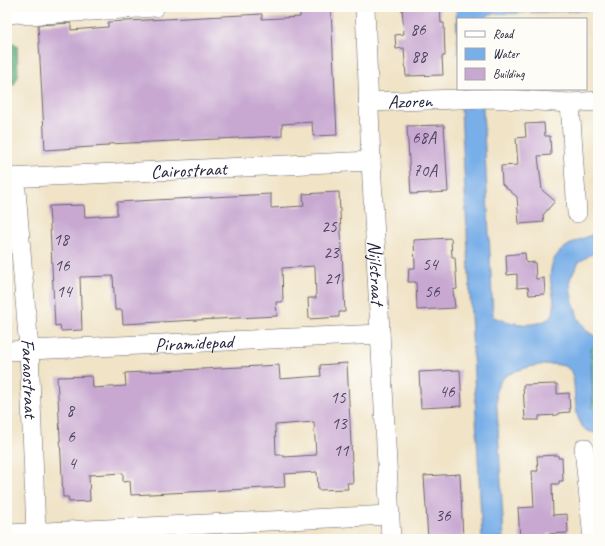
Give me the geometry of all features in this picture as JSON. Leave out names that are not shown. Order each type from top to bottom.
[{"type":"street","points":[[7,14],[18,13],[28,15],[155,7]]},
{"type":"street","name":"Nijlstraat","points":[[365,7],[368,102],[391,539]]},
{"type":"street","name":"Azoren","points":[[368,102],[489,98],[570,103],[598,101]]},
{"type":"street","points":[[570,103],[577,214]]},
{"type":"street","name":"Cairostraat","points":[[11,178],[371,162]]},
{"type":"street","name":"Faraostraat","points":[[11,178],[29,350],[36,533]]},
{"type":"street","name":"Piramidepad","points":[[7,351],[380,334]]},
{"type":"street","points":[[584,448],[593,539]]},
{"type":"street","points":[[7,534],[390,515]]},
{"type":"green space","points":[[7,40],[17,45],[18,76],[14,85],[7,86]]},
{"type":"green space","points":[[598,342],[598,416],[593,408],[591,349]]},
{"type":"water","points":[[456,7],[598,7],[598,10],[489,14],[487,18],[457,18],[457,30]]},
{"type":"water","points":[[460,90],[482,90],[493,317],[519,324],[538,323],[549,318],[553,314],[554,308],[550,276],[554,259],[570,244],[598,233],[598,250],[579,262],[570,279],[571,294],[578,318],[588,332],[598,338],[598,342],[591,349],[593,408],[598,416],[598,434],[582,427],[576,409],[573,378],[569,369],[555,364],[545,364],[515,371],[502,379],[496,390],[504,539],[482,539]]},
{"type":"building","points":[[402,7],[440,7],[441,23],[444,23],[445,56],[442,56],[443,75],[406,76],[404,48],[396,49],[395,35],[404,34]]},
{"type":"building","points":[[331,9],[337,135],[313,136],[312,122],[282,124],[282,136],[108,144],[108,146],[45,150],[38,25],[71,23],[71,30],[108,27],[108,22],[262,14],[262,19],[300,17],[300,10]]},
{"type":"building","points":[[544,123],[545,136],[550,136],[551,155],[538,156],[542,190],[555,201],[543,215],[544,222],[519,224],[517,197],[502,184],[501,166],[518,165],[516,138],[526,137],[525,124]]},
{"type":"building","points":[[444,125],[448,192],[411,194],[407,126]]},
{"type":"building","points":[[339,192],[345,312],[339,312],[339,317],[309,319],[308,298],[316,298],[315,266],[282,268],[283,302],[276,302],[277,316],[123,324],[122,310],[115,310],[113,276],[80,277],[82,330],[61,331],[60,325],[55,326],[49,206],[84,205],[85,217],[117,215],[117,202],[271,194],[271,208],[304,206],[303,194]]},
{"type":"building","points":[[451,238],[452,257],[455,257],[457,289],[453,290],[455,308],[417,310],[416,282],[408,282],[409,268],[415,268],[414,240]]},
{"type":"building","points":[[525,253],[526,263],[535,262],[536,279],[544,278],[545,294],[529,295],[528,287],[517,288],[517,274],[507,275],[506,255]]},
{"type":"building","points":[[347,363],[353,483],[347,483],[348,489],[318,490],[317,472],[284,474],[285,487],[131,495],[130,481],[123,482],[123,473],[89,475],[90,501],[69,502],[68,497],[63,497],[57,377],[92,376],[93,388],[126,386],[125,373],[279,365],[280,379],[321,376],[320,365]],"holes":[[[314,422],[316,455],[284,457],[283,455],[276,455],[275,425]]]},
{"type":"building","points":[[460,370],[462,406],[421,408],[419,372]]},
{"type":"building","points":[[557,384],[557,394],[569,393],[570,412],[558,413],[558,415],[539,416],[539,420],[525,420],[523,385]]},
{"type":"building","points":[[558,455],[558,458],[562,458],[563,481],[559,481],[559,484],[552,484],[553,515],[567,514],[568,533],[547,534],[548,538],[520,539],[518,508],[534,507],[532,471],[538,471],[537,456]]},
{"type":"building","points":[[460,474],[463,539],[428,539],[424,476]]}]
